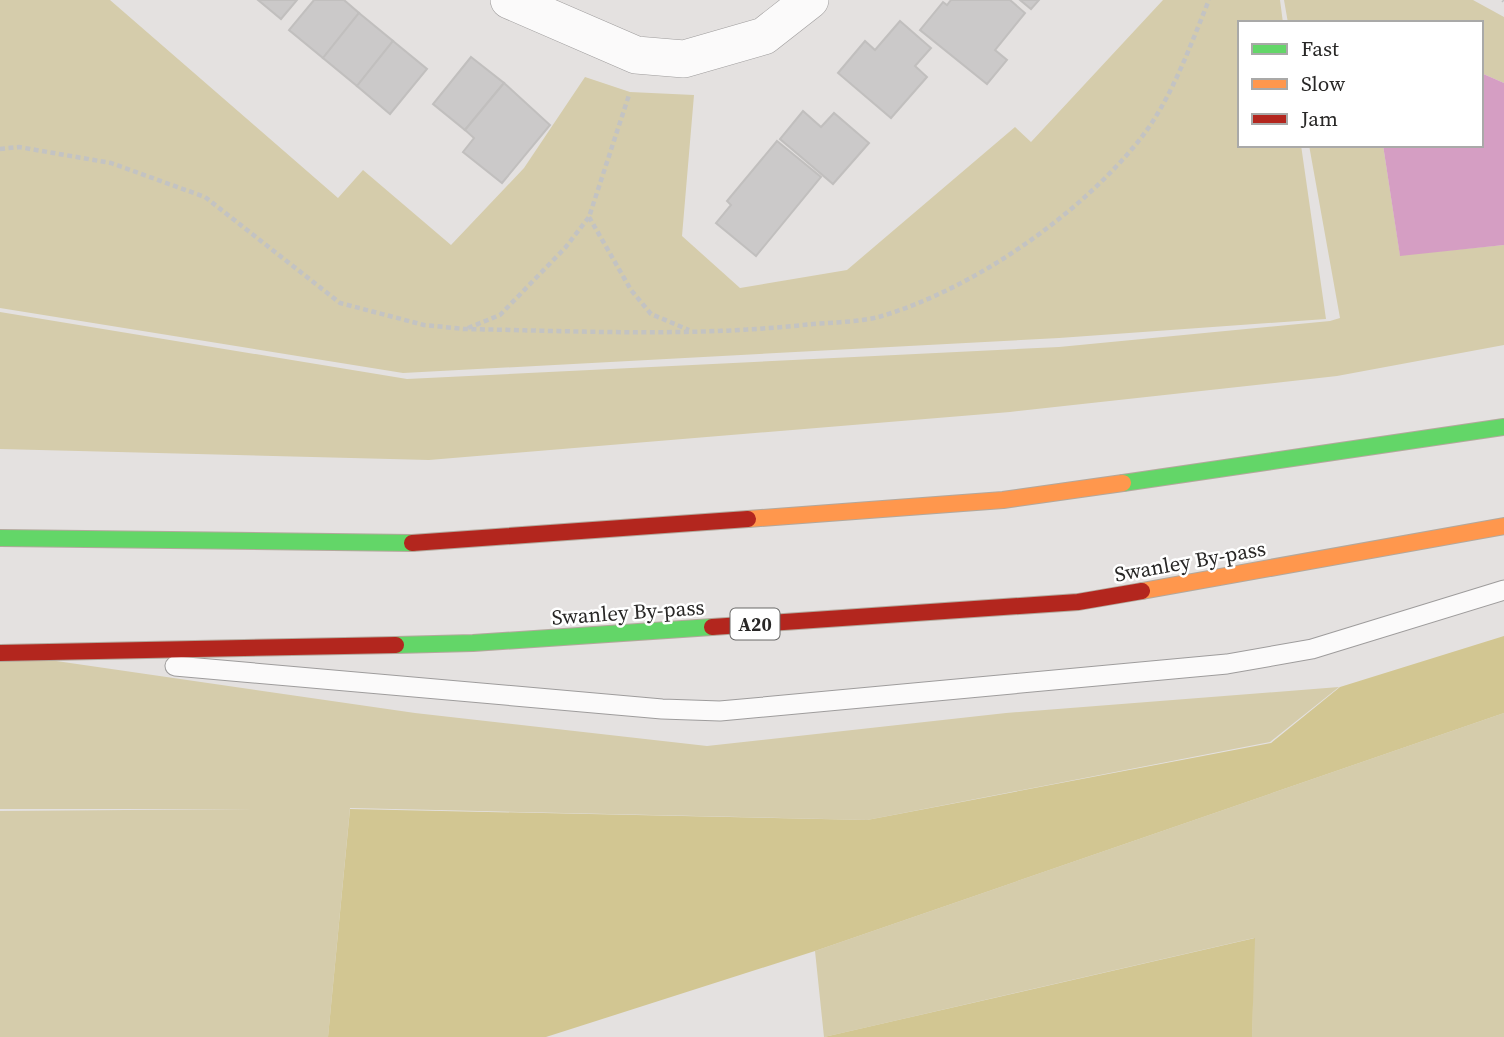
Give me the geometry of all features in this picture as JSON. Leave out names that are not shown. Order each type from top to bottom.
[{"type":"highway","points":[[0,538],[444,542],[1003,500],[1504,427]]},
{"type":"highway","name":"Swanley By-pass","points":[[8,653],[473,643],[1078,602],[1504,527]]},
{"type":"street","points":[[509,0],[636,55],[684,59],[764,36],[810,0]]},
{"type":"lane","points":[[8,653],[662,709],[720,711],[1227,664],[1312,649],[1504,590]]},
{"type":"path","points":[[0,149],[19,147],[111,163],[205,197],[340,303],[424,325],[464,329],[740,332],[879,317],[941,294],[1019,249],[1087,193],[1142,137],[1179,74],[1209,0]]},
{"type":"path","points":[[464,329],[500,315],[565,248],[589,217],[623,122],[636,55]]},
{"type":"path","points":[[589,217],[631,290],[651,314],[693,332]]},
{"type":"shaded area","points":[[0,0],[110,0],[338,198],[363,170],[451,245],[524,168],[585,77],[630,92],[694,95],[682,236],[740,288],[847,270],[1015,127],[1031,142],[1163,0],[1280,0],[1283,21],[1238,21],[1238,147],[1301,147],[1326,319],[1059,338],[403,373],[0,308]]},
{"type":"shaded area","points":[[1284,0],[1473,0],[1504,17],[1504,83],[1483,74],[1483,21],[1288,21]]},
{"type":"shaded area","points":[[1483,74],[1504,83],[1504,245],[1400,256],[1383,147],[1483,147]]},
{"type":"shaded area","points":[[1309,147],[1383,147],[1400,255],[1504,245],[1504,345],[1337,376],[1010,412],[429,460],[0,449],[0,312],[407,379],[1059,347],[1340,318]]},
{"type":"shaded area","points":[[1504,636],[1504,713],[815,951],[546,1037],[328,1037],[350,809],[867,820],[1271,743],[1340,687]]},
{"type":"shaded area","points":[[0,655],[415,713],[707,746],[1006,713],[1339,687],[1270,742],[867,820],[350,808],[328,1037],[0,1037],[0,811],[254,809],[0,809]]},
{"type":"shaded area","points":[[1504,713],[1504,1037],[1252,1037],[1254,938],[824,1037],[815,951]]},
{"type":"shaded area","points":[[1255,938],[1252,1037],[824,1037]]},
{"type":"building","points":[[258,0],[297,0],[281,19]]},
{"type":"building","points":[[314,0],[344,0],[359,13],[323,58],[289,30]]},
{"type":"building","points":[[951,0],[1010,0],[1025,13],[995,50],[1007,60],[987,84],[920,30],[943,2],[947,5]]},
{"type":"building","points":[[1020,0],[1039,0],[1031,9]]},
{"type":"building","points":[[359,13],[393,41],[357,86],[323,58]]},
{"type":"building","points":[[900,21],[931,48],[915,66],[927,77],[891,118],[838,73],[865,41],[875,50]]},
{"type":"building","points":[[393,41],[427,69],[390,114],[357,86]]},
{"type":"building","points":[[471,57],[504,83],[465,130],[433,104]]},
{"type":"building","points":[[504,83],[550,125],[502,183],[463,152],[474,138],[465,130]]},
{"type":"building","points":[[803,111],[821,127],[834,113],[869,143],[833,184],[780,139]]},
{"type":"building","points":[[777,141],[821,177],[756,256],[716,223],[731,205],[727,201]]},
{"type":"traffic: fast","points":[[1123,483],[1504,427]]},
{"type":"traffic: fast","points":[[0,538],[412,543]]},
{"type":"traffic: fast","points":[[396,645],[473,643],[712,627]]},
{"type":"traffic: slow","points":[[748,519],[1003,500],[1123,483]]},
{"type":"traffic: slow","points":[[1142,591],[1504,526]]},
{"type":"traffic: jam","points":[[412,543],[748,519]]},
{"type":"traffic: jam","points":[[712,627],[1078,602],[1142,591]]},
{"type":"traffic: jam","points":[[0,653],[396,645]]}]
